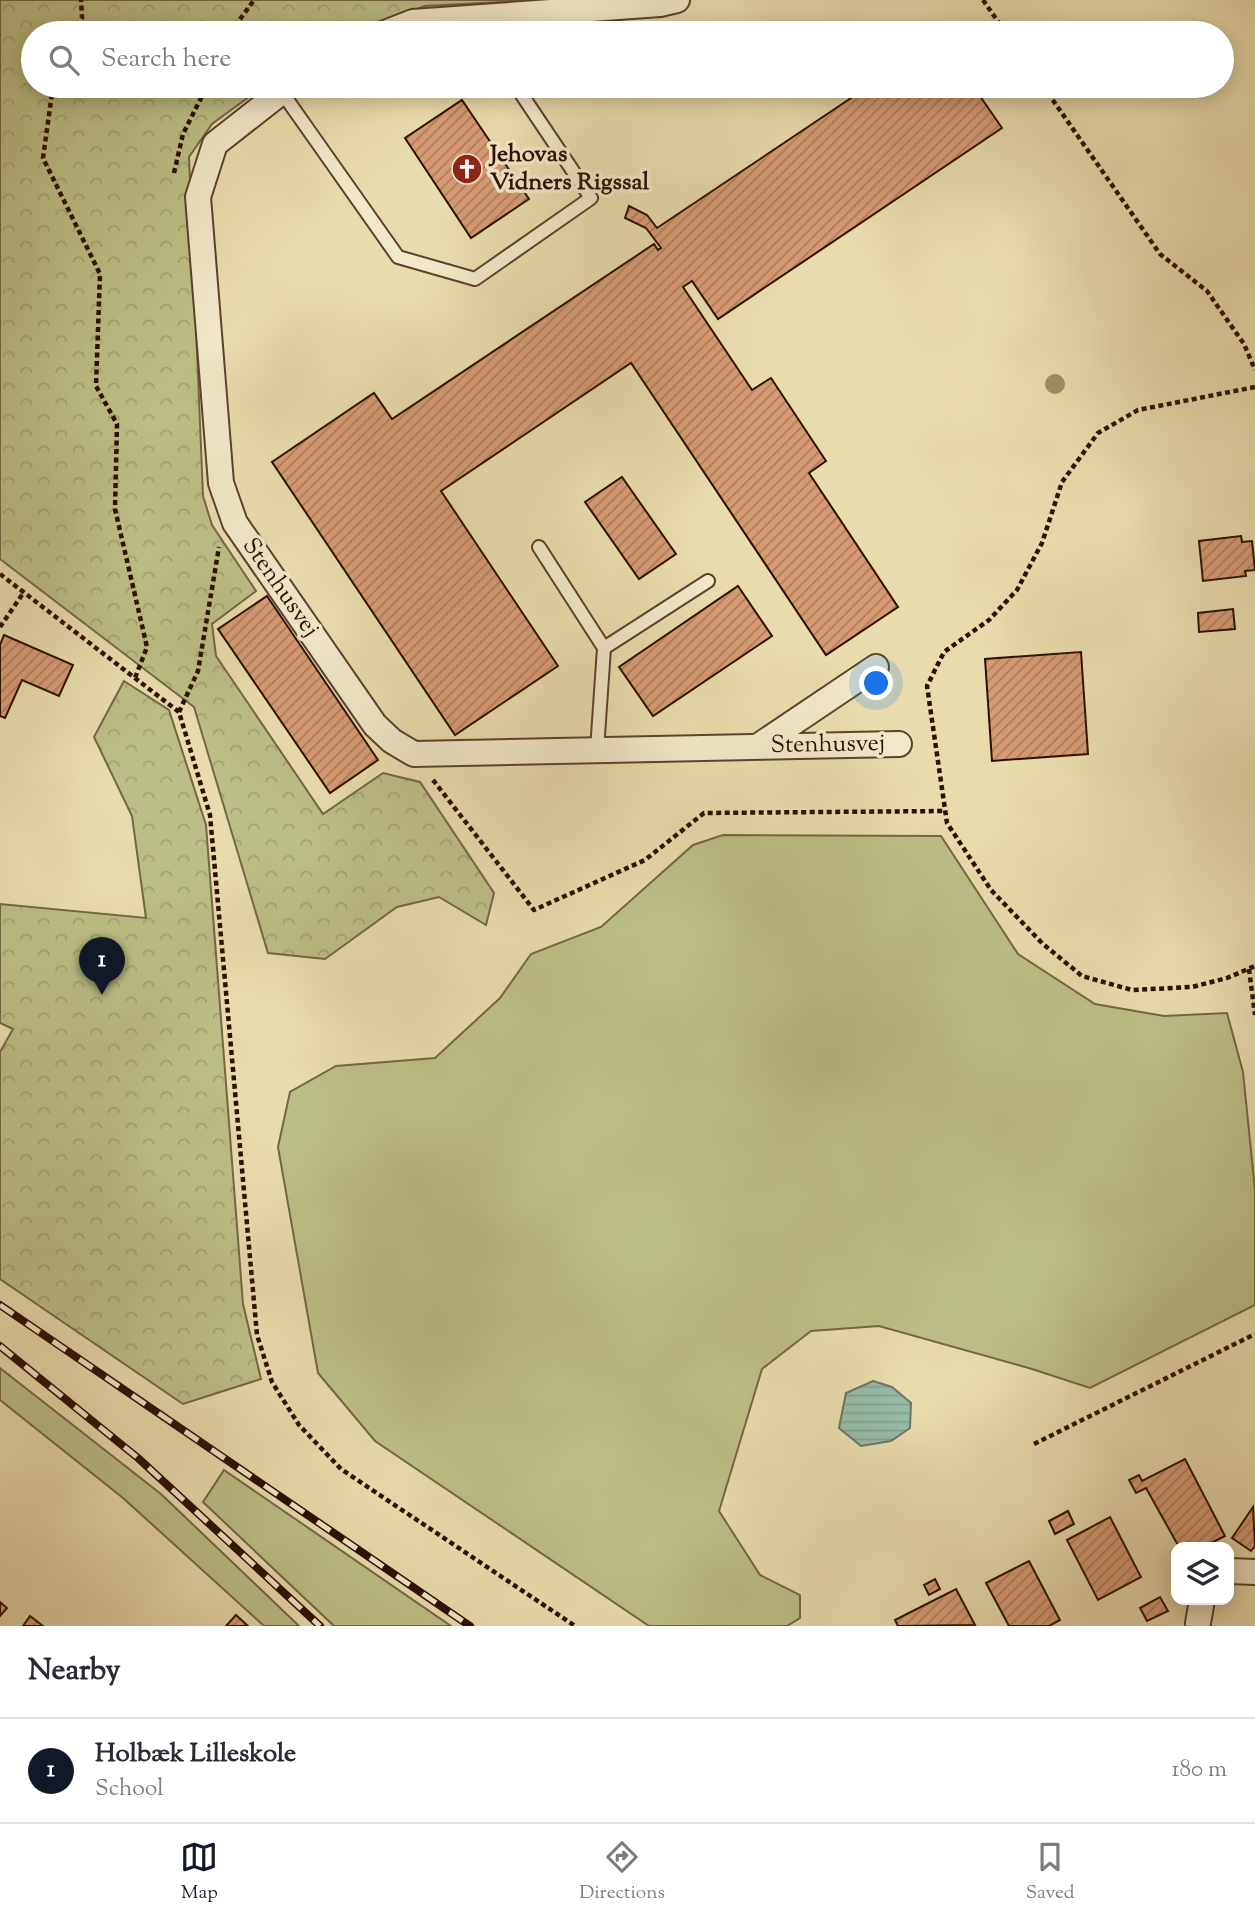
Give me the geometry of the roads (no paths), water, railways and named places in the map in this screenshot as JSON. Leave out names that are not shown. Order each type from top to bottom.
[{"type":"street","points":[[526,21],[677,0]]},
{"type":"street","name":"Stenhusvej","points":[[272,98],[215,144],[198,197],[221,483],[235,523],[375,725],[392,741],[414,754],[899,744]]},
{"type":"street","name":"Stenhusvej","points":[[757,747],[876,667]]},
{"type":"street","points":[[1234,1571],[1255,1572]]},
{"type":"lane","points":[[292,98],[398,257],[475,279],[591,198],[524,98]]},
{"type":"lane","points":[[539,547],[604,649],[597,750]]},
{"type":"lane","points":[[604,649],[708,581]]},
{"type":"railway","points":[[0,1305],[470,1626]]},
{"type":"railway","points":[[0,1346],[138,1458],[320,1626]]},
{"type":"place","name":"Jehovas Vidners Rigssal","points":[[467,169]]},
{"type":"place","name":"Holbæk Lilleskole","points":[[102,995]]}]
